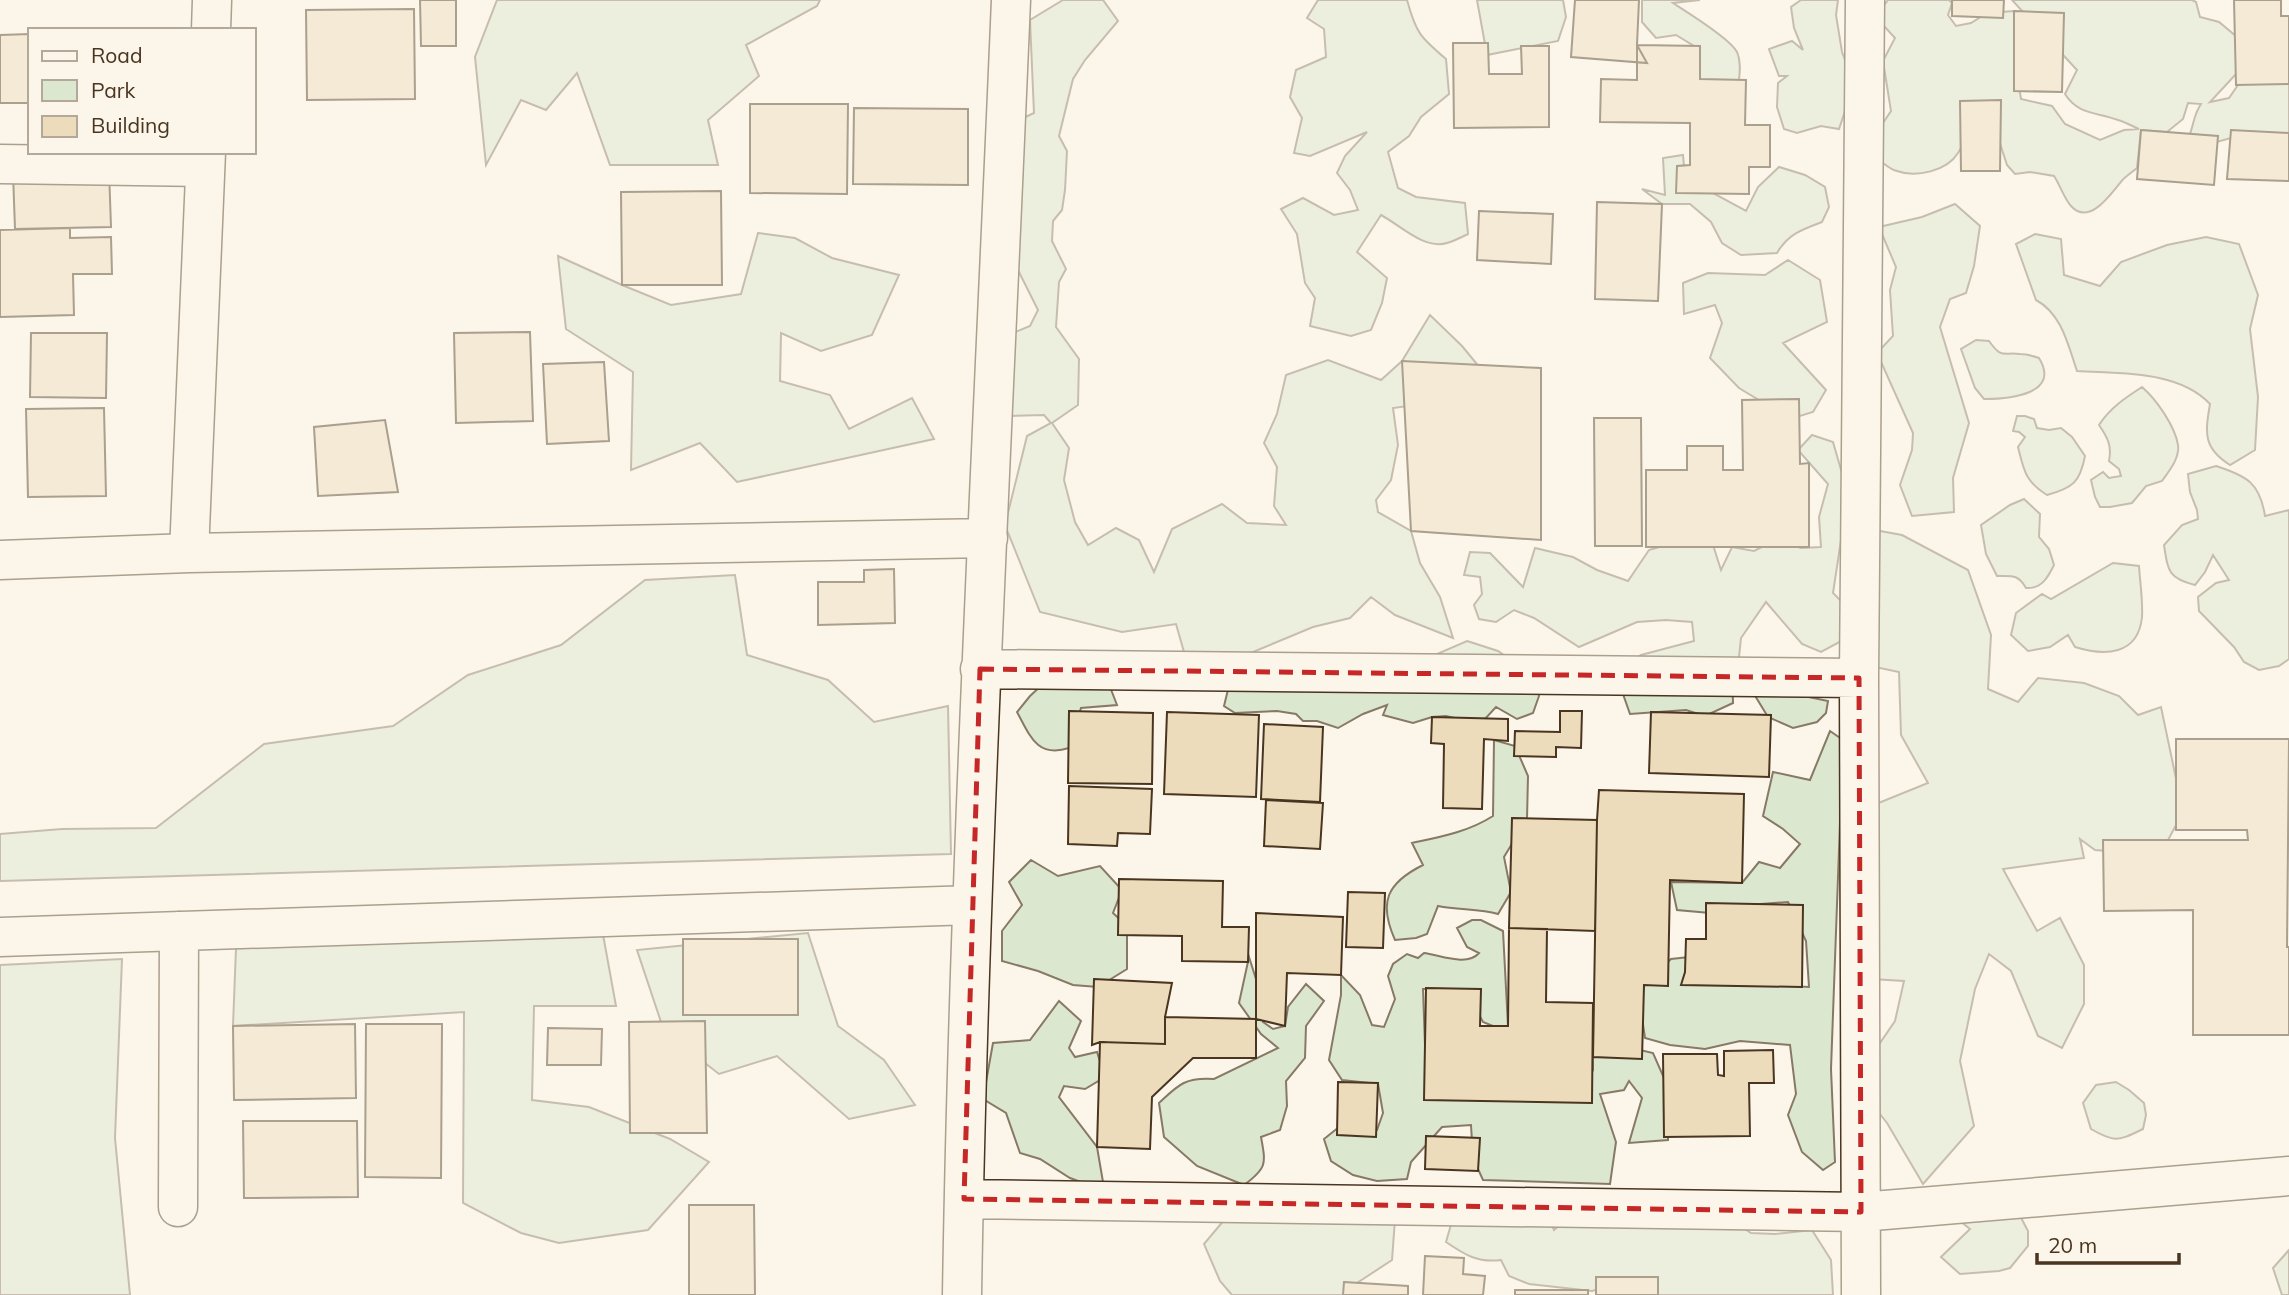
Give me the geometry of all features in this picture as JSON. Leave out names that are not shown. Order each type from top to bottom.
[{"type":"street","points":[[211,28],[212,0]]},
{"type":"street","points":[[962,1295],[980,669],[1011,0]]},
{"type":"street","points":[[1861,1295],[1859,678],[1865,0]]},
{"type":"street","points":[[0,164],[205,160],[190,553]]},
{"type":"street","points":[[0,560],[190,553],[988,538]]},
{"type":"street","points":[[980,669],[1859,678]]},
{"type":"street","points":[[0,937],[972,905]]},
{"type":"street","points":[[178,1207],[179,931]]},
{"type":"street","points":[[964,1199],[1861,1212],[2289,1176]]},
{"type":"highlighted area","points":[[980,669],[1859,678],[1861,1212],[964,1199]]},
{"type":"green space","points":[[497,0],[820,0],[817,6],[746,45],[759,76],[708,120],[718,165],[610,165],[577,73],[546,110],[521,100],[486,165],[475,57]]},
{"type":"green space","points":[[1063,0],[1103,0],[1118,21],[1085,60],[1073,79],[1059,136],[1067,151],[1065,190],[1062,210],[1053,221],[1052,241],[1066,269],[1059,282],[1056,327],[1079,359],[1078,405],[1052,423],[1069,448],[1064,480],[1075,522],[1088,545],[1116,528],[1139,540],[1154,572],[1172,529],[1222,504],[1247,523],[1286,525],[1274,506],[1277,467],[1264,443],[1277,414],[1286,375],[1328,360],[1381,380],[1402,361],[1430,315],[1481,369],[1437,402],[1393,408],[1398,445],[1391,480],[1376,500],[1378,512],[1411,531],[1420,563],[1440,597],[1453,638],[1395,615],[1371,597],[1350,618],[1313,627],[1212,669],[1186,659],[1176,624],[1122,632],[1040,612],[1005,525],[1027,436],[1051,423],[1044,415],[1010,416],[1013,333],[1030,326],[1038,310],[992,218],[1021,119],[1034,113],[1030,20]]},
{"type":"green space","points":[[1318,0],[1407,0],[1420,34],[1446,59],[1449,94],[1421,117],[1409,136],[1388,152],[1398,188],[1416,197],[1465,203],[1468,234],[1447,243],[1421,240],[1381,215],[1357,252],[1387,278],[1382,303],[1371,330],[1351,336],[1310,326],[1315,298],[1305,283],[1297,234],[1281,209],[1303,198],[1334,215],[1358,210],[1350,190],[1337,173],[1345,156],[1367,132],[1310,156],[1294,153],[1302,118],[1290,97],[1296,70],[1326,57],[1324,29],[1307,18]]},
{"type":"green space","points":[[1477,0],[1563,0],[1566,17],[1558,41],[1487,55]]},
{"type":"green space","points":[[1642,0],[1700,0],[1673,3],[1708,26],[1733,47],[1739,59],[1739,80],[1704,89],[1689,71],[1694,46],[1676,35],[1656,38],[1642,22]]},
{"type":"green space","points":[[1801,0],[1838,0],[1836,15],[1842,52],[1854,84],[1839,129],[1821,126],[1797,133],[1784,129],[1777,107],[1778,83],[1787,76],[1779,76],[1769,49],[1792,41],[1803,50],[1794,28],[1791,7]]},
{"type":"green space","points":[[1888,0],[1949,0],[1952,3],[1948,15],[1956,26],[1971,23],[1987,13],[2014,11],[2020,21],[2018,80],[2021,99],[2052,106],[2065,124],[2100,140],[2124,130],[2139,129],[2088,112],[2070,101],[2065,94],[2077,70],[2012,0],[2192,0],[2196,2],[2200,17],[2219,22],[2237,37],[2236,74],[2210,102],[2229,98],[2238,85],[2289,71],[2289,138],[2238,136],[2213,143],[2190,134],[2201,104],[2188,103],[2183,119],[2167,132],[2141,130],[2137,168],[2098,206],[2085,213],[2071,206],[2054,176],[2030,172],[2015,174],[2007,165],[1995,128],[1972,111],[1961,149],[1947,164],[1922,173],[1895,170],[1883,163],[1879,129],[1891,111],[1883,61],[1895,38],[1883,25],[1878,13]]},
{"type":"green space","points":[[1683,155],[1685,178],[1746,211],[1758,187],[1779,167],[1805,175],[1825,187],[1829,207],[1822,222],[1791,237],[1777,253],[1741,255],[1722,243],[1711,222],[1690,204],[1662,204],[1642,189],[1665,195],[1663,158]]},
{"type":"green space","points":[[1955,204],[1980,226],[1974,266],[1966,293],[1950,299],[1940,327],[1969,423],[1953,478],[1954,512],[1912,516],[1900,485],[1912,450],[1913,433],[1877,353],[1893,336],[1890,290],[1896,267],[1879,227],[1922,217]]},
{"type":"green space","points":[[758,233],[795,238],[832,258],[899,275],[872,335],[821,351],[781,333],[780,381],[830,395],[849,429],[912,398],[934,439],[737,482],[700,443],[631,470],[633,372],[566,329],[558,256],[671,305],[741,294]]},
{"type":"green space","points":[[2035,234],[2061,239],[2064,275],[2100,286],[2121,262],[2167,245],[2206,237],[2239,244],[2258,295],[2250,329],[2258,397],[2255,450],[2230,465],[2221,459],[2210,446],[2208,439],[2210,404],[2182,385],[2148,376],[2077,371],[2058,322],[2045,306],[2036,300],[2016,244]]},
{"type":"green space","points":[[1788,260],[1820,280],[1827,322],[1783,343],[1826,390],[1813,412],[1790,419],[1739,388],[1710,358],[1722,323],[1715,305],[1684,314],[1683,283],[1708,273],[1765,275]]},
{"type":"green space","points":[[1976,340],[1989,341],[2003,354],[2025,354],[2039,358],[2044,370],[2043,380],[2038,387],[2019,396],[1984,399],[1975,388],[1961,349]]},
{"type":"green space","points":[[2142,387],[2169,421],[2178,445],[2176,459],[2162,481],[2146,486],[2132,503],[2100,507],[2091,480],[2103,472],[2109,478],[2121,476],[2119,469],[2109,461],[2108,442],[2099,425],[2113,408]]},
{"type":"green space","points":[[2017,416],[2034,419],[2037,428],[2061,428],[2072,437],[2085,456],[2081,472],[2074,483],[2047,495],[2030,480],[2018,447],[2025,437],[2013,431]]},
{"type":"green space","points":[[1812,435],[1833,442],[1848,494],[1833,593],[1849,609],[1845,639],[1821,652],[1802,644],[1766,602],[1741,638],[1739,657],[1732,664],[1733,703],[1705,716],[1686,710],[1630,714],[1616,674],[1641,655],[1694,641],[1692,622],[1637,622],[1579,647],[1534,618],[1514,610],[1496,622],[1479,619],[1474,605],[1482,594],[1480,577],[1464,575],[1470,552],[1490,553],[1523,587],[1535,548],[1573,557],[1597,570],[1628,581],[1649,550],[1687,539],[1713,545],[1721,570],[1732,547],[1754,551],[1776,540],[1801,548],[1821,547],[1819,517],[1828,484],[1798,450]]},
{"type":"green space","points":[[2216,466],[2236,473],[2250,482],[2260,496],[2265,516],[2289,510],[2289,659],[2279,666],[2259,670],[2244,662],[2234,647],[2199,611],[2198,597],[2216,583],[2229,580],[2213,555],[2195,585],[2174,576],[2168,567],[2164,545],[2182,525],[2198,519],[2188,474]]},
{"type":"green space","points":[[2024,499],[2040,514],[2039,537],[2049,549],[2054,565],[2044,581],[2032,588],[2026,588],[2014,577],[1997,576],[1986,554],[1981,525],[2010,505]]},
{"type":"green space","points":[[1869,529],[1902,535],[1968,570],[1991,635],[1988,689],[2018,702],[2038,678],[2084,683],[2119,696],[2138,715],[2161,707],[2183,812],[2160,855],[2095,850],[2080,839],[2084,858],[2003,869],[2037,931],[2060,918],[2084,965],[2084,1004],[2062,1048],[2038,1036],[2011,971],[1989,954],[1975,989],[1960,1061],[1974,1126],[1923,1184],[1887,1123],[1854,1081],[1895,1021],[1904,981],[1855,978],[1876,804],[1928,783],[1901,735],[1899,672],[1875,667]]},
{"type":"green space","points":[[2113,563],[2139,566],[2142,617],[2139,630],[2127,646],[2108,652],[2086,650],[2075,647],[2068,635],[2050,647],[2028,651],[2011,635],[2016,613],[2042,594],[2051,599]]},
{"type":"green space","points":[[735,575],[747,655],[828,680],[874,722],[948,706],[951,854],[0,881],[0,834],[62,829],[156,828],[264,744],[393,726],[468,675],[561,645],[645,580]]},
{"type":"green space","points":[[1467,641],[1498,651],[1537,679],[1539,696],[1533,713],[1517,719],[1496,707],[1485,719],[1476,723],[1446,716],[1413,723],[1383,715],[1387,705],[1338,728],[1317,721],[1303,721],[1296,714],[1277,711],[1235,713],[1224,706],[1233,669],[1398,671]]},
{"type":"green space","points":[[1055,673],[1110,687],[1117,705],[1081,708],[1069,748],[1049,750],[1036,743],[1017,712]]},
{"type":"green space","points":[[1754,694],[1799,695],[1828,701],[1826,713],[1817,722],[1793,728],[1768,717]]},
{"type":"green space","points":[[1830,731],[1843,740],[1831,1069],[1835,1162],[1823,1170],[1802,1152],[1788,1115],[1796,1094],[1790,1045],[1740,1041],[1705,1049],[1670,1045],[1645,1038],[1641,1011],[1644,985],[1671,959],[1717,954],[1775,985],[1809,987],[1806,941],[1788,902],[1710,913],[1677,910],[1671,882],[1742,883],[1759,862],[1780,868],[1800,844],[1763,816],[1773,772],[1810,780]]},
{"type":"green space","points":[[1494,740],[1515,746],[1528,776],[1527,819],[1504,857],[1511,892],[1498,914],[1438,906],[1427,934],[1395,940],[1387,915],[1389,895],[1401,879],[1423,865],[1412,843],[1464,830],[1493,816]]},
{"type":"green space","points":[[1031,860],[1058,876],[1100,866],[1122,890],[1113,913],[1127,926],[1127,969],[1098,987],[1073,985],[1002,961],[1002,931],[1022,905],[1009,882]]},
{"type":"green space","points":[[1472,920],[1481,920],[1503,931],[1508,1026],[1505,1031],[1483,1022],[1471,1002],[1460,992],[1423,989],[1425,1046],[1581,1093],[1593,1070],[1593,1057],[1636,1049],[1653,1053],[1668,1087],[1668,1140],[1629,1143],[1642,1098],[1629,1081],[1624,1090],[1600,1094],[1616,1142],[1610,1184],[1483,1180],[1473,1158],[1471,1125],[1442,1127],[1411,1162],[1407,1179],[1377,1181],[1353,1175],[1331,1161],[1324,1139],[1339,1127],[1377,1130],[1383,1113],[1378,1084],[1342,1080],[1329,1060],[1341,995],[1341,975],[1360,995],[1372,1025],[1384,1027],[1395,999],[1388,976],[1393,964],[1407,954],[1418,958],[1424,953],[1461,960],[1474,957],[1479,953],[1467,947],[1457,928]]},
{"type":"green space","points":[[602,929],[616,1006],[534,1006],[532,1100],[589,1107],[670,1139],[709,1162],[648,1230],[559,1243],[521,1233],[463,1203],[464,1012],[233,1026],[236,948]]},
{"type":"green space","points":[[808,933],[838,1026],[884,1060],[915,1105],[849,1119],[777,1056],[719,1074],[664,1031],[637,950]]},
{"type":"green space","points":[[1249,957],[1262,998],[1263,1022],[1273,1029],[1285,1026],[1288,1007],[1306,984],[1324,1001],[1306,1026],[1305,1058],[1286,1081],[1287,1106],[1280,1130],[1261,1137],[1263,1165],[1244,1185],[1197,1166],[1164,1137],[1159,1103],[1189,1081],[1214,1079],[1278,1048],[1261,1034],[1239,1003]]},
{"type":"green space","points":[[122,959],[115,1138],[130,1295],[0,1295],[0,965]]},
{"type":"green space","points":[[1059,1001],[1081,1021],[1069,1048],[1075,1057],[1097,1052],[1105,1077],[1085,1089],[1064,1086],[1059,1097],[1097,1147],[1103,1182],[1086,1184],[1070,1178],[1040,1159],[1020,1153],[1006,1113],[983,1099],[993,1043],[1030,1040]]},
{"type":"green space","points":[[2116,1082],[2144,1103],[2146,1115],[2143,1129],[2117,1139],[2091,1129],[2083,1103],[2096,1085]]},
{"type":"green space","points":[[2007,1191],[2028,1231],[2028,1246],[2010,1268],[1960,1274],[1941,1257],[1970,1229],[1950,1213]]},
{"type":"green space","points":[[1595,1194],[1710,1206],[1751,1233],[1775,1234],[1812,1230],[1831,1260],[1833,1295],[1655,1295],[1637,1278],[1592,1291],[1529,1284],[1509,1276],[1501,1260],[1472,1257],[1446,1242],[1456,1207],[1546,1211],[1554,1230]]},
{"type":"green space","points":[[1369,1202],[1395,1219],[1392,1260],[1343,1295],[1232,1295],[1220,1281],[1204,1244],[1225,1219],[1309,1203],[1335,1224]]},
{"type":"green space","points":[[2289,1250],[2289,1295],[2282,1295],[2273,1268]]},
{"type":"building","points":[[420,0],[456,0],[456,46],[421,46]]},
{"type":"building","points":[[1575,0],[1639,0],[1637,45],[1647,63],[1571,57]]},
{"type":"building","points":[[1952,0],[2004,0],[2003,18],[1952,16]]},
{"type":"building","points":[[2234,0],[2281,0],[2281,16],[2289,16],[2289,84],[2236,85]]},
{"type":"building","points":[[414,9],[415,99],[307,100],[306,10]]},
{"type":"building","points":[[2014,11],[2064,13],[2062,92],[2014,91]]},
{"type":"building","points":[[28,34],[28,103],[0,103],[0,35]]},
{"type":"building","points":[[1453,43],[1488,43],[1489,74],[1522,74],[1521,46],[1549,46],[1549,127],[1454,128]]},
{"type":"building","points":[[1637,45],[1700,46],[1700,79],[1746,80],[1745,125],[1770,125],[1770,167],[1749,167],[1749,194],[1676,193],[1677,166],[1690,165],[1690,123],[1600,122],[1601,79],[1637,80]]},
{"type":"building","points":[[2001,100],[2000,171],[1961,171],[1960,101]]},
{"type":"building","points":[[750,104],[848,104],[847,194],[750,193]]},
{"type":"building","points":[[854,108],[968,109],[968,185],[853,184]]},
{"type":"building","points":[[2141,130],[2218,136],[2214,185],[2137,179]]},
{"type":"building","points":[[2231,130],[2289,133],[2289,181],[2227,179]]},
{"type":"building","points":[[109,170],[111,227],[15,229],[13,173]]},
{"type":"building","points":[[721,191],[722,285],[622,285],[621,192]]},
{"type":"building","points":[[1597,202],[1662,204],[1658,301],[1595,299]]},
{"type":"building","points":[[1479,211],[1553,214],[1551,264],[1477,260]]},
{"type":"building","points":[[70,228],[70,238],[111,237],[112,274],[73,274],[74,315],[0,317],[0,230]]},
{"type":"building","points":[[530,332],[533,421],[456,423],[454,333]]},
{"type":"building","points":[[31,333],[107,333],[106,398],[30,397]]},
{"type":"building","points":[[1402,361],[1541,368],[1541,540],[1411,531]]},
{"type":"building","points":[[604,362],[609,441],[547,444],[543,364]]},
{"type":"building","points":[[1799,399],[1800,464],[1809,463],[1809,547],[1646,547],[1646,470],[1687,470],[1687,446],[1723,446],[1723,470],[1743,470],[1742,400]]},
{"type":"building","points":[[104,408],[106,496],[28,497],[26,409]]},
{"type":"building","points":[[1594,418],[1641,418],[1642,546],[1595,546]]},
{"type":"building","points":[[385,420],[398,492],[318,496],[314,427]]},
{"type":"building","points":[[894,569],[895,623],[818,625],[818,582],[864,582],[864,570]]},
{"type":"building","points":[[1069,711],[1153,713],[1152,784],[1068,783]]},
{"type":"building","points":[[1560,711],[1582,711],[1581,748],[1556,747],[1556,757],[1514,756],[1515,731],[1560,732]]},
{"type":"building","points":[[1167,712],[1259,715],[1256,797],[1164,794]]},
{"type":"building","points":[[1651,712],[1771,715],[1769,777],[1649,773]]},
{"type":"building","points":[[1432,717],[1508,719],[1508,741],[1484,739],[1482,809],[1443,808],[1444,744],[1431,743]]},
{"type":"building","points":[[1264,724],[1323,727],[1320,802],[1261,799]]},
{"type":"building","points":[[2176,739],[2289,739],[2289,1035],[2193,1035],[2193,910],[2104,911],[2103,840],[2248,840],[2247,830],[2176,830]]},
{"type":"building","points":[[1069,786],[1152,789],[1150,834],[1118,833],[1117,846],[1068,844]]},
{"type":"building","points":[[1599,790],[1744,794],[1742,883],[1670,880],[1668,986],[1644,985],[1642,1059],[1593,1057]]},
{"type":"building","points":[[1266,800],[1323,803],[1320,849],[1264,846]]},
{"type":"building","points":[[1512,818],[1597,820],[1595,931],[1509,928]]},
{"type":"building","points":[[1119,879],[1223,881],[1222,927],[1249,927],[1248,962],[1182,961],[1182,936],[1118,935]]},
{"type":"building","points":[[1348,892],[1385,893],[1383,948],[1346,947]]},
{"type":"building","points":[[1706,903],[1803,905],[1802,987],[1681,985],[1685,972],[1686,939],[1706,939]]},
{"type":"building","points":[[1256,913],[1343,917],[1341,975],[1287,973],[1285,1026],[1256,1019]]},
{"type":"building","points":[[1509,928],[1547,929],[1546,1002],[1593,1003],[1592,1103],[1424,1100],[1426,988],[1481,989],[1480,1026],[1508,1026]]},
{"type":"building","points":[[683,939],[798,939],[798,1015],[683,1015]]},
{"type":"building","points":[[1094,979],[1172,983],[1165,1017],[1165,1044],[1100,1042],[1092,1045]]},
{"type":"building","points":[[1165,1017],[1256,1019],[1256,1058],[1193,1058],[1152,1097],[1150,1149],[1097,1147],[1100,1042],[1165,1044]]},
{"type":"building","points":[[705,1021],[707,1133],[630,1133],[629,1022]]},
{"type":"building","points":[[355,1024],[356,1098],[234,1100],[233,1026]]},
{"type":"building","points":[[366,1024],[442,1024],[441,1178],[365,1177]]},
{"type":"building","points":[[548,1028],[602,1029],[601,1065],[547,1065]]},
{"type":"building","points":[[1773,1050],[1774,1083],[1749,1083],[1750,1136],[1664,1137],[1663,1054],[1717,1054],[1718,1075],[1724,1076],[1724,1051]]},
{"type":"building","points":[[1338,1082],[1378,1083],[1376,1137],[1337,1135]]},
{"type":"building","points":[[243,1121],[357,1121],[358,1197],[244,1198]]},
{"type":"building","points":[[1426,1136],[1480,1138],[1478,1171],[1425,1169]]},
{"type":"building","points":[[689,1205],[754,1205],[755,1295],[689,1295]]},
{"type":"building","points":[[1425,1256],[1464,1258],[1463,1274],[1485,1276],[1483,1295],[1423,1295]]},
{"type":"building","points":[[1596,1277],[1658,1277],[1658,1295],[1596,1295]]},
{"type":"building","points":[[1344,1282],[1408,1286],[1408,1295],[1343,1295]]},
{"type":"building","points":[[1515,1290],[1588,1290],[1588,1295],[1515,1295]]}]
